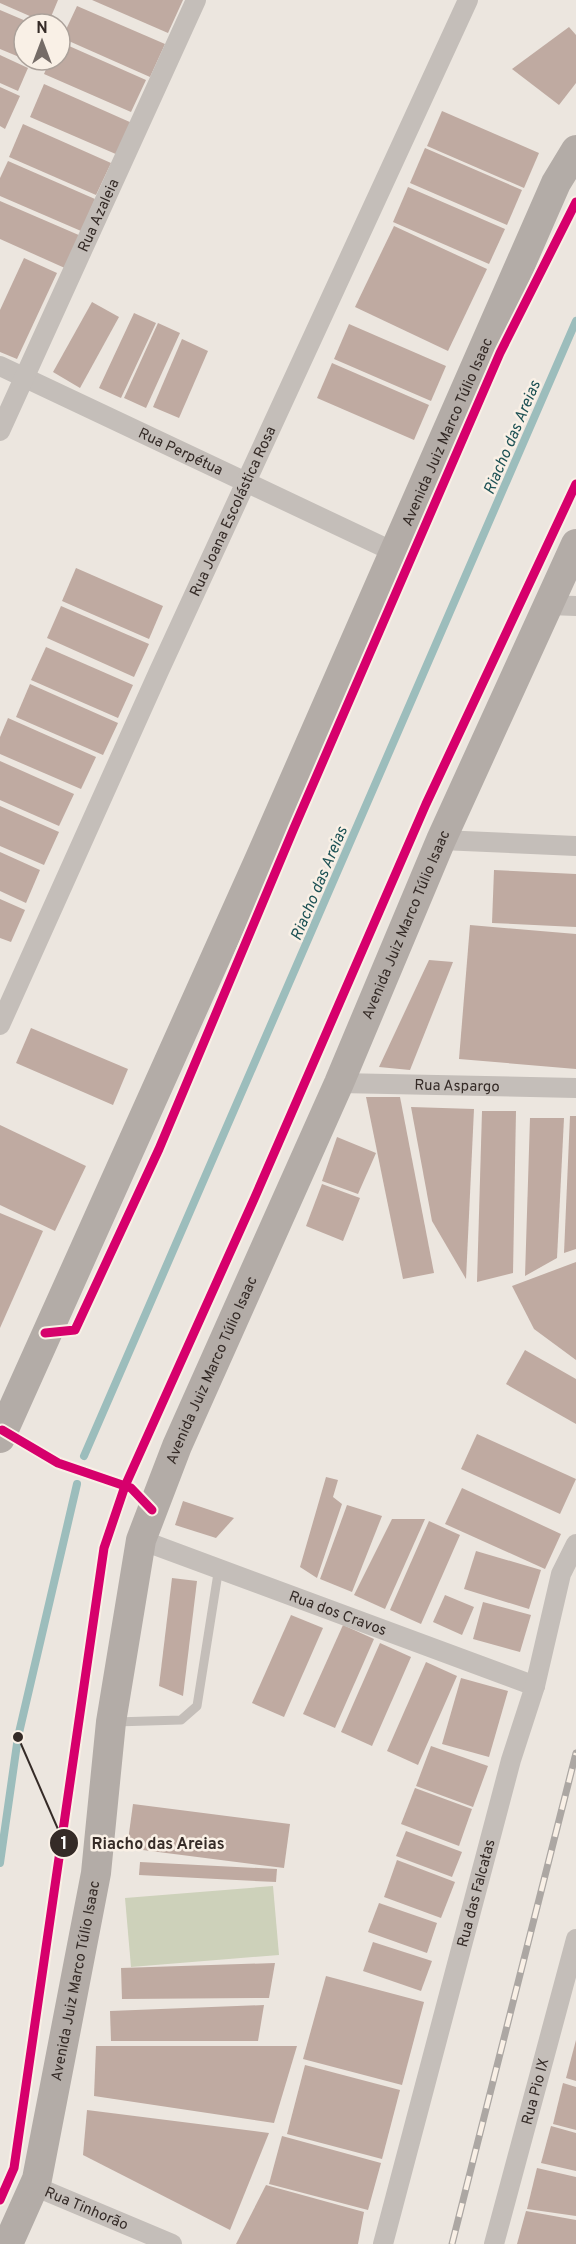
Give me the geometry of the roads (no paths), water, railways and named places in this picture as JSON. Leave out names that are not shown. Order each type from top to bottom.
[{"type":"main road","name":"Avenida Juiz Marco Túlio Isaac","points":[[1,1432],[258,863],[556,183],[576,150]]},
{"type":"main road","name":"Avenida Juiz Marco Túlio Isaac","points":[[8,2244],[34,2186],[96,1873],[111,1722],[141,1540],[177,1446],[339,1083],[441,840],[563,605],[576,544]]},
{"type":"street","name":"Rua Azaleia","points":[[0,431],[196,0]]},
{"type":"street","name":"Rua Joana Escolástica Rosa","points":[[0,1025],[468,0]]},
{"type":"street","name":"Rua Perpétua","points":[[0,366],[394,552]]},
{"type":"street","points":[[441,840],[576,846]]},
{"type":"street","name":"Rua Aspargo","points":[[339,1083],[576,1088]]},
{"type":"street","name":"Rua dos Cravos","points":[[141,1540],[535,1686]]},
{"type":"street","name":"Rua das Falcatas","points":[[384,2244],[512,1760],[535,1686],[561,1574],[576,1544]]},
{"type":"street","name":"Rua Pio IX","points":[[494,2244],[576,1938]]},
{"type":"street","name":"Rua Tinhorão","points":[[34,2186],[172,2244]]},
{"type":"lane","points":[[111,1722],[148,1724],[181,1720],[197,1706],[219,1567]]},
{"type":"waterway","name":"Riacho das Areias","points":[[84,1456],[576,321]]},
{"type":"waterway","name":"Riacho das Areias","points":[[0,1863],[18,1737],[77,1484]]},
{"type":"railway","points":[[452,2244],[576,1753]]},
{"type":"place","name":"Riacho das Areias","points":[[18,1737]]}]
